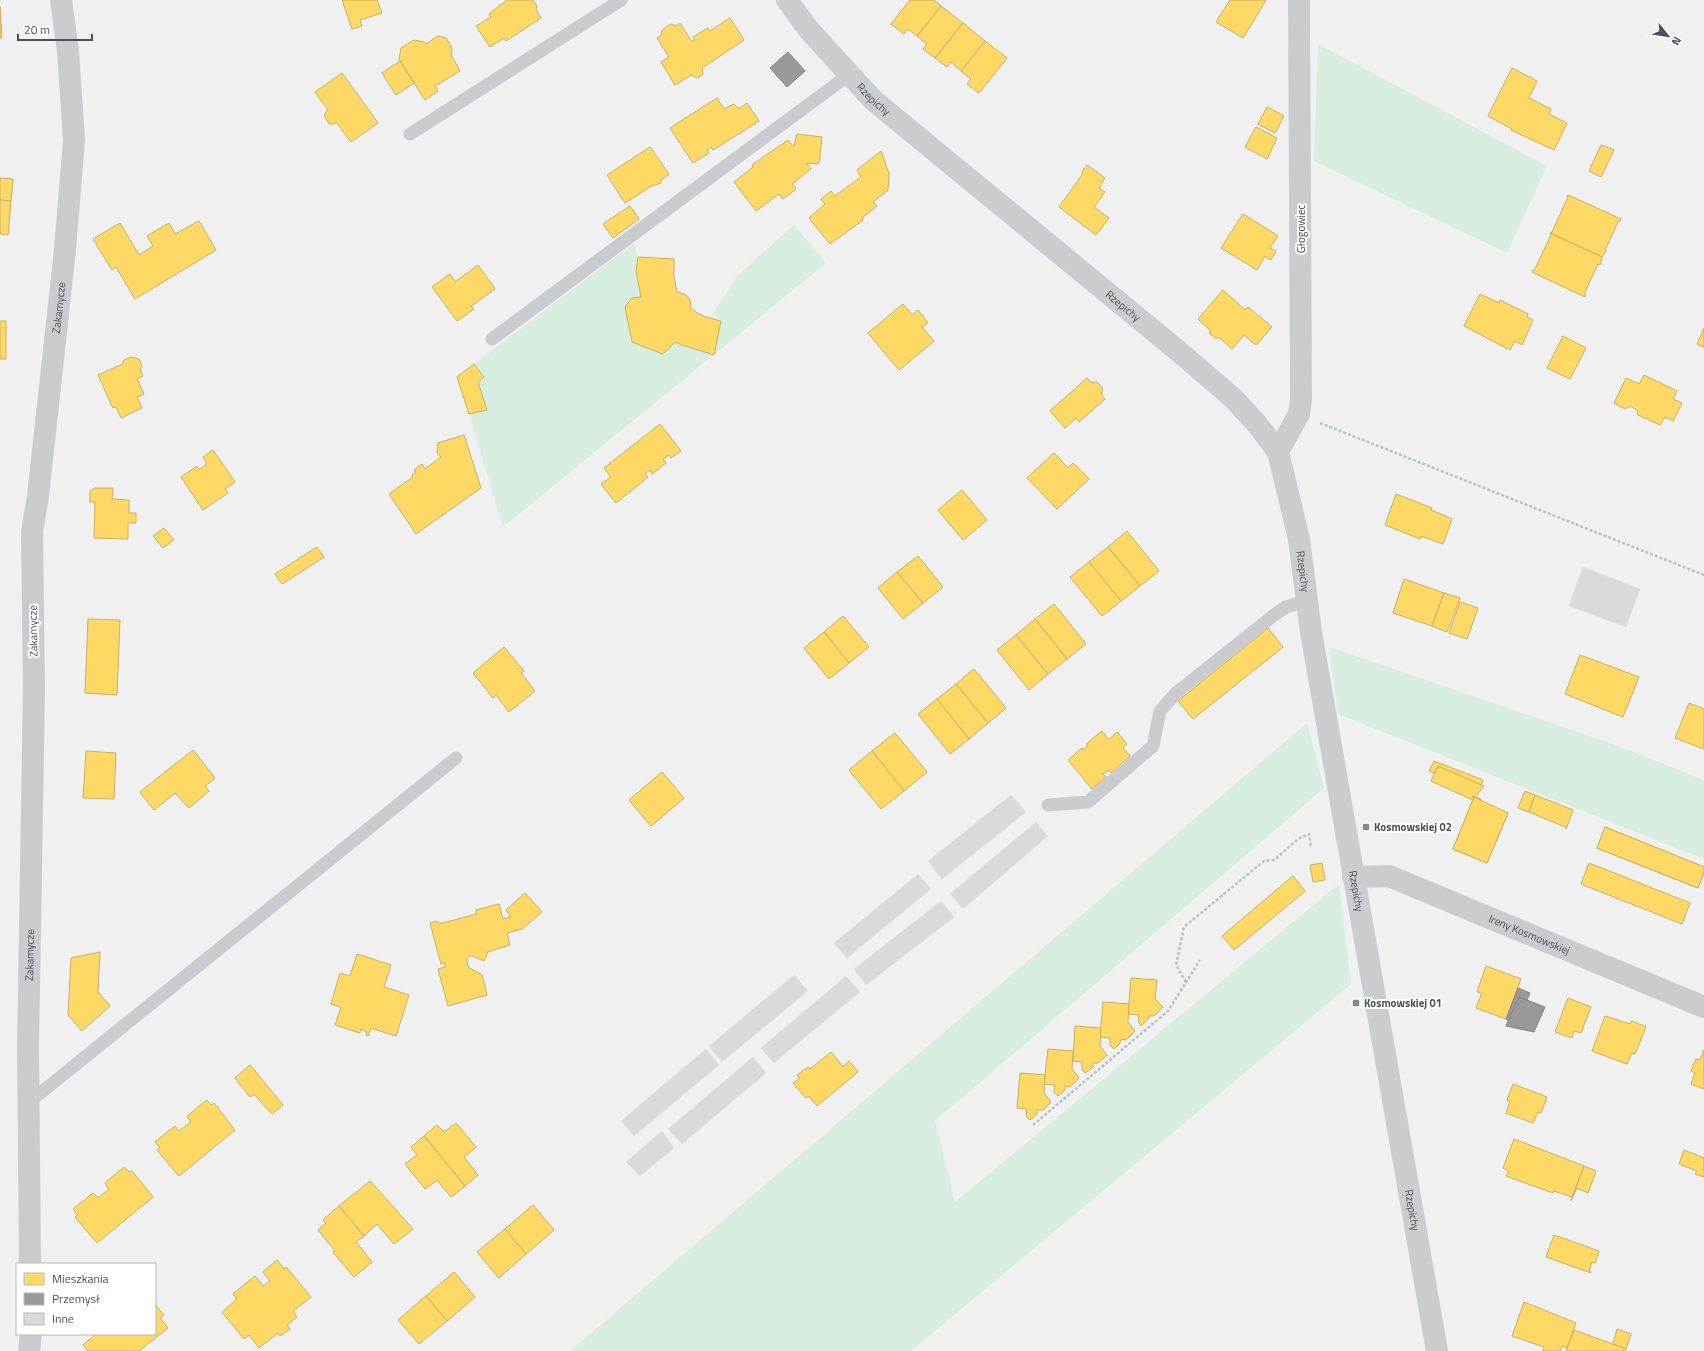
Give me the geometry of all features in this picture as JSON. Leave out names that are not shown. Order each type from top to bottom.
[{"type":"street","name":"Zakamycze","points":[[30,1263],[28,1047],[34,689],[32,532],[38,496],[64,257],[72,179],[74,140],[68,51],[61,0]]},
{"type":"street","name":"Rzepichy","points":[[787,0],[809,30],[873,100],[1177,350],[1232,398],[1257,424],[1278,452],[1299,539],[1307,601],[1353,877],[1437,1351]]},
{"type":"street","name":"Głogowiec","points":[[1278,452],[1299,414],[1302,362],[1299,0]]},
{"type":"street","name":"Ireny Kosmowskiej","points":[[1353,877],[1389,876],[1704,1007]]},
{"type":"lane","points":[[410,134],[621,0]]},
{"type":"lane","points":[[492,339],[850,74]]},
{"type":"lane","points":[[1048,805],[1088,802],[1153,746],[1160,711],[1176,694],[1274,615],[1286,608],[1307,601]]},
{"type":"lane","points":[[28,1103],[456,758]]},
{"type":"path","points":[[1299,414],[1704,575]]},
{"type":"path","points":[[1186,982],[1176,965],[1184,927],[1264,861],[1274,860],[1298,839],[1309,834],[1310,848]]},
{"type":"path","points":[[1033,1125],[1168,1011],[1200,960]]},
{"type":"green space","points":[[1318,44],[1547,166],[1507,253],[1314,161]]},
{"type":"green space","points":[[794,225],[826,263],[503,527],[469,414],[486,410],[478,382],[484,377],[474,364],[634,243],[638,257],[641,297],[675,342],[721,321],[713,314],[738,275]]},
{"type":"green space","points":[[1329,647],[1613,744],[1704,780],[1704,859],[1338,714]]},
{"type":"green space","points":[[1307,723],[1324,788],[935,1121],[955,1202],[1339,884],[1351,984],[911,1351],[570,1351]]},
{"type":"building: Mieszkania","points":[[342,0],[377,0],[382,13],[360,20],[362,26],[352,29]]},
{"type":"building: Mieszkania","points":[[507,0],[533,0],[537,6],[536,10],[541,18],[506,41],[504,38],[490,47],[476,26],[491,17],[489,14]]},
{"type":"building: Mieszkania","points":[[910,0],[934,0],[941,6],[917,36],[908,29],[904,34],[891,24]]},
{"type":"building: Mieszkania","points":[[1230,0],[1266,0],[1243,38],[1216,22]]},
{"type":"building: Mieszkania","points":[[0,6],[2,38],[0,38]]},
{"type":"building: Mieszkania","points":[[941,6],[963,23],[935,58],[923,49],[927,44],[917,36]]},
{"type":"building: Mieszkania","points":[[730,18],[744,40],[702,68],[703,74],[697,78],[691,75],[675,85],[661,62],[669,57],[657,38],[661,36],[662,30],[671,24],[676,26],[680,23],[692,42],[695,40],[693,37],[708,28],[710,31]]},
{"type":"building: Mieszkania","points":[[963,23],[985,41],[961,71],[951,62],[947,67],[935,58]]},
{"type":"building: Mieszkania","points":[[438,36],[446,38],[452,48],[451,55],[460,71],[435,86],[438,91],[425,100],[399,59],[401,48],[414,40],[424,42],[426,44]]},
{"type":"building: Mieszkania","points":[[985,41],[1007,58],[979,93],[967,84],[971,79],[961,71]]},
{"type":"building: Mieszkania","points":[[400,61],[414,83],[396,95],[382,73]]},
{"type":"building: Mieszkania","points":[[1512,68],[1537,81],[1529,98],[1551,109],[1549,114],[1567,123],[1554,150],[1511,130],[1512,129],[1488,116]]},
{"type":"building: Mieszkania","points":[[342,73],[378,123],[351,142],[336,122],[334,124],[329,124],[325,117],[325,113],[328,110],[315,92]]},
{"type":"building: Mieszkania","points":[[717,98],[724,109],[734,104],[739,109],[747,103],[759,121],[713,150],[711,147],[707,150],[709,153],[693,163],[670,128]]},
{"type":"building: Mieszkania","points":[[1267,107],[1284,116],[1275,133],[1258,124]]},
{"type":"building: Mieszkania","points":[[1256,127],[1277,138],[1267,159],[1245,147]]},
{"type":"building: Mieszkania","points":[[797,134],[822,137],[819,163],[806,163],[811,169],[792,184],[796,189],[783,199],[779,194],[756,211],[734,182],[753,167],[752,165],[788,140],[794,147]]},
{"type":"building: Mieszkania","points":[[1601,145],[1614,150],[1601,177],[1589,171]]},
{"type":"building: Mieszkania","points":[[650,147],[669,174],[661,180],[661,183],[653,185],[625,203],[607,175]]},
{"type":"building: Mieszkania","points":[[881,151],[889,174],[888,190],[873,202],[877,206],[862,218],[863,220],[830,244],[809,218],[825,204],[821,199],[831,191],[835,196],[861,177],[857,170]]},
{"type":"building: Mieszkania","points":[[1087,165],[1105,178],[1099,188],[1105,192],[1094,207],[1109,218],[1096,235],[1059,207],[1082,175],[1082,172]]},
{"type":"building: Mieszkania","points":[[0,178],[13,179],[11,201],[0,200]]},
{"type":"building: Mieszkania","points":[[1568,195],[1621,219],[1620,221],[1619,220],[1602,257],[1550,233],[1552,232]]},
{"type":"building: Mieszkania","points":[[0,200],[11,201],[8,235],[0,234]]},
{"type":"building: Mieszkania","points":[[630,206],[639,219],[613,238],[603,224]]},
{"type":"building: Mieszkania","points":[[1243,214],[1278,236],[1270,248],[1276,251],[1271,260],[1265,256],[1257,270],[1221,248]]},
{"type":"building: Mieszkania","points":[[199,221],[216,250],[135,299],[116,267],[112,270],[93,239],[120,223],[139,255],[153,246],[147,236],[169,223],[175,234]]},
{"type":"building: Mieszkania","points":[[1550,233],[1602,257],[1600,265],[1598,264],[1584,294],[1586,295],[1585,297],[1532,272],[1533,270],[1534,271],[1551,235]]},
{"type":"building: Mieszkania","points":[[638,257],[674,259],[674,278],[677,292],[686,295],[690,300],[691,308],[697,313],[721,321],[714,355],[675,342],[663,354],[632,342],[625,307],[632,298],[641,297],[636,271]]},
{"type":"building: Mieszkania","points":[[478,265],[495,289],[471,306],[474,309],[457,321],[432,287],[450,274],[455,282]]},
{"type":"building: Mieszkania","points":[[1223,290],[1245,310],[1248,307],[1272,327],[1256,345],[1244,335],[1232,349],[1220,338],[1215,338],[1210,334],[1210,330],[1198,319]]},
{"type":"building: Mieszkania","points":[[1480,294],[1499,303],[1500,300],[1528,314],[1527,317],[1533,320],[1522,345],[1515,341],[1510,350],[1464,326]]},
{"type":"building: Mieszkania","points":[[903,304],[912,315],[918,310],[928,323],[922,327],[934,341],[899,370],[868,333]]},
{"type":"building: Mieszkania","points":[[0,321],[6,321],[6,359],[0,359]]},
{"type":"building: Mieszkania","points":[[1704,328],[1704,347],[1697,344]]},
{"type":"building: Mieszkania","points":[[1563,336],[1586,348],[1570,379],[1547,368]]},
{"type":"building: Mieszkania","points":[[131,357],[139,359],[142,366],[140,370],[143,376],[137,379],[144,394],[137,397],[142,408],[121,418],[116,407],[113,408],[98,375],[123,364],[124,360]]},
{"type":"building: Mieszkania","points":[[474,364],[484,377],[478,382],[487,410],[469,414],[457,377]]},
{"type":"building: Mieszkania","points":[[1644,375],[1677,391],[1673,399],[1682,403],[1673,421],[1665,417],[1660,425],[1638,415],[1637,410],[1630,406],[1625,409],[1614,403],[1626,378],[1639,384]]},
{"type":"building: Mieszkania","points":[[1087,378],[1092,383],[1097,382],[1103,389],[1101,394],[1105,399],[1079,422],[1076,418],[1065,428],[1050,411]]},
{"type":"building: Mieszkania","points":[[660,424],[681,451],[671,458],[669,455],[663,459],[666,463],[652,474],[650,470],[645,474],[648,477],[616,503],[601,484],[611,477],[604,468]]},
{"type":"building: Mieszkania","points":[[464,435],[481,488],[416,534],[389,494],[413,477],[412,475],[416,472],[414,470],[422,464],[425,469],[441,457],[437,452],[438,443]]},
{"type":"building: Mieszkania","points":[[213,450],[235,482],[225,489],[228,493],[203,510],[181,477],[197,466],[199,470],[207,464],[203,457]]},
{"type":"building: Mieszkania","points":[[1054,453],[1068,468],[1073,463],[1089,479],[1057,509],[1027,478]]},
{"type":"building: Mieszkania","points":[[95,488],[113,488],[112,499],[129,500],[129,513],[136,513],[136,523],[128,523],[128,539],[94,538],[95,502],[90,502],[90,491]]},
{"type":"building: Mieszkania","points":[[962,490],[987,520],[963,540],[938,510]]},
{"type":"building: Mieszkania","points":[[1396,494],[1432,508],[1431,510],[1452,519],[1443,544],[1421,536],[1420,539],[1385,525]]},
{"type":"building: Mieszkania","points":[[164,528],[174,540],[163,548],[153,536]]},
{"type":"building: Mieszkania","points":[[1127,531],[1159,571],[1140,586],[1108,547]]},
{"type":"building: Mieszkania","points":[[317,547],[324,557],[282,584],[275,574]]},
{"type":"building: Mieszkania","points":[[1108,547],[1140,586],[1121,601],[1089,562]]},
{"type":"building: Mieszkania","points":[[918,556],[943,587],[923,603],[897,572]]},
{"type":"building: Mieszkania","points":[[1089,562],[1121,601],[1102,616],[1070,577]]},
{"type":"building: Mieszkania","points":[[897,572],[923,603],[903,619],[878,588]]},
{"type":"building: Mieszkania","points":[[1404,579],[1444,593],[1432,626],[1393,613]]},
{"type":"building: Mieszkania","points":[[1444,593],[1460,598],[1447,632],[1432,626]]},
{"type":"building: Mieszkania","points":[[1460,602],[1478,608],[1467,639],[1449,633]]},
{"type":"building: Mieszkania","points":[[1054,604],[1086,644],[1067,659],[1035,619]]},
{"type":"building: Mieszkania","points":[[843,616],[869,647],[849,663],[824,632]]},
{"type":"building: Mieszkania","points":[[88,619],[120,620],[117,695],[85,693]]},
{"type":"building: Mieszkania","points":[[1035,619],[1067,659],[1048,674],[1016,635]]},
{"type":"building: Mieszkania","points":[[1268,628],[1283,647],[1193,719],[1178,701]]},
{"type":"building: Mieszkania","points":[[824,632],[849,663],[829,679],[804,648]]},
{"type":"building: Mieszkania","points":[[1016,635],[1048,674],[1029,690],[997,650]]},
{"type":"building: Mieszkania","points":[[504,647],[524,671],[521,673],[535,691],[509,712],[496,695],[493,698],[473,673]]},
{"type":"building: Mieszkania","points":[[1580,655],[1639,677],[1623,717],[1565,694]]},
{"type":"building: Mieszkania","points":[[974,669],[1006,708],[988,723],[956,684]]},
{"type":"building: Mieszkania","points":[[956,684],[988,723],[969,739],[937,699]]},
{"type":"building: Mieszkania","points":[[937,699],[969,739],[950,754],[918,714]]},
{"type":"building: Mieszkania","points":[[1689,703],[1704,709],[1704,749],[1675,738]]},
{"type":"building: Mieszkania","points":[[1102,731],[1109,740],[1117,732],[1127,744],[1123,748],[1130,756],[1111,773],[1108,770],[1103,774],[1106,777],[1092,789],[1068,760],[1082,748],[1083,750],[1088,746],[1086,744]]},
{"type":"building: Mieszkania","points":[[895,733],[927,772],[904,791],[872,751]]},
{"type":"building: Mieszkania","points":[[193,750],[215,778],[205,786],[209,791],[189,808],[175,793],[154,810],[140,792]]},
{"type":"building: Mieszkania","points":[[86,751],[116,753],[114,799],[83,798]]},
{"type":"building: Mieszkania","points":[[872,751],[904,791],[881,809],[849,770]]},
{"type":"building: Mieszkania","points":[[1434,761],[1483,780],[1479,790],[1429,771]]},
{"type":"building: Mieszkania","points":[[1438,766],[1484,786],[1473,800],[1431,781]]},
{"type":"building: Mieszkania","points":[[662,772],[684,798],[651,826],[629,800]]},
{"type":"building: Mieszkania","points":[[1525,791],[1535,795],[1529,812],[1518,808]]},
{"type":"building: Mieszkania","points":[[1535,795],[1573,810],[1566,829],[1565,827],[1529,812]]},
{"type":"building: Mieszkania","points":[[1472,796],[1481,799],[1480,803],[1508,813],[1487,863],[1453,849],[1474,797]]},
{"type":"building: Mieszkania","points":[[1474,797],[1508,813],[1487,863],[1453,849]]},
{"type":"building: Mieszkania","points":[[1605,827],[1704,867],[1704,872],[1698,888],[1597,848]]},
{"type":"building: Mieszkania","points":[[1605,827],[1704,867],[1704,872],[1698,888],[1597,848]]},
{"type":"building: Mieszkania","points":[[1322,863],[1325,880],[1313,882],[1310,865]]},
{"type":"building: Mieszkania","points":[[1589,863],[1690,903],[1682,924],[1581,884]]},
{"type":"building: Mieszkania","points":[[1293,876],[1305,891],[1234,950],[1222,936]]},
{"type":"building: Mieszkania","points":[[525,893],[542,912],[522,929],[507,933],[510,945],[487,952],[484,961],[473,956],[469,956],[467,959],[468,967],[482,975],[487,995],[448,1006],[438,969],[445,967],[445,963],[441,964],[430,923],[437,921],[439,924],[477,914],[476,910],[499,904],[503,919],[511,917],[506,910]]},
{"type":"building: Mieszkania","points":[[100,952],[98,992],[110,1006],[82,1031],[68,1015],[71,958]]},
{"type":"building: Mieszkania","points":[[357,954],[391,965],[384,987],[409,995],[396,1036],[371,1028],[368,1036],[366,1035],[367,1032],[361,1029],[360,1033],[335,1025],[341,1007],[331,1004],[340,973],[350,976]]},
{"type":"building: Mieszkania","points":[[1486,966],[1521,979],[1506,1019],[1476,1008],[1482,993],[1477,992]]},
{"type":"building: Mieszkania","points":[[1131,978],[1157,980],[1155,999],[1163,1007],[1154,1016],[1149,1016],[1141,1026],[1138,1021],[1139,1015],[1128,1014]]},
{"type":"building: Mieszkania","points":[[1568,998],[1591,1007],[1581,1033],[1574,1031],[1572,1038],[1555,1032]]},
{"type":"building: Mieszkania","points":[[1103,1002],[1129,1004],[1128,1022],[1135,1031],[1126,1040],[1121,1039],[1120,1043],[1114,1049],[1110,1045],[1110,1038],[1100,1037]]},
{"type":"building: Mieszkania","points":[[1605,1016],[1630,1024],[1632,1021],[1646,1027],[1635,1054],[1632,1053],[1627,1064],[1592,1051]]},
{"type":"building: Mieszkania","points":[[1075,1026],[1101,1028],[1100,1046],[1107,1055],[1098,1063],[1093,1063],[1093,1067],[1085,1073],[1082,1069],[1082,1062],[1073,1061]]},
{"type":"building: Mieszkania","points":[[1048,1049],[1073,1051],[1072,1069],[1079,1078],[1070,1087],[1065,1086],[1065,1090],[1058,1096],[1054,1092],[1055,1085],[1044,1084]]},
{"type":"building: Mieszkania","points":[[1704,1050],[1704,1089],[1691,1084],[1695,1073],[1691,1071],[1696,1059],[1700,1060]]},
{"type":"building: Mieszkania","points":[[831,1052],[843,1067],[849,1061],[858,1072],[817,1106],[809,1096],[806,1098],[793,1083],[800,1078],[797,1075],[808,1067],[810,1069]]},
{"type":"building: Mieszkania","points":[[250,1065],[283,1105],[272,1114],[254,1094],[250,1097],[235,1078]]},
{"type":"building: Mieszkania","points":[[1020,1073],[1045,1075],[1044,1093],[1051,1102],[1043,1110],[1037,1110],[1037,1114],[1030,1120],[1026,1116],[1027,1109],[1017,1108]]},
{"type":"building: Mieszkania","points":[[1513,1084],[1547,1097],[1541,1113],[1538,1112],[1533,1123],[1506,1113],[1510,1101],[1507,1100]]},
{"type":"building: Mieszkania","points":[[207,1100],[211,1105],[214,1103],[235,1130],[179,1176],[157,1150],[160,1147],[155,1142],[175,1126],[179,1131],[191,1122],[187,1116]]},
{"type":"building: Mieszkania","points":[[456,1123],[476,1147],[464,1157],[478,1175],[465,1186],[424,1136],[437,1125],[444,1132]]},
{"type":"building: Mieszkania","points":[[424,1136],[465,1186],[451,1197],[437,1180],[425,1189],[405,1164],[417,1155],[411,1147]]},
{"type":"building: Mieszkania","points":[[1514,1139],[1584,1166],[1572,1197],[1554,1191],[1553,1193],[1506,1176],[1509,1171],[1503,1168]]},
{"type":"building: Mieszkania","points":[[1684,1150],[1704,1158],[1704,1177],[1695,1174],[1697,1171],[1679,1164]]},
{"type":"building: Mieszkania","points":[[1584,1166],[1596,1171],[1588,1193],[1577,1188],[1571,1201]]},
{"type":"building: Mieszkania","points":[[124,1167],[129,1172],[132,1171],[153,1197],[97,1243],[75,1217],[78,1215],[73,1209],[93,1193],[98,1198],[109,1189],[105,1183]]},
{"type":"building: Mieszkania","points":[[370,1181],[413,1229],[394,1244],[377,1224],[364,1236],[339,1206]]},
{"type":"building: Mieszkania","points":[[533,1205],[554,1230],[526,1254],[505,1229]]},
{"type":"building: Mieszkania","points":[[339,1206],[364,1236],[356,1242],[372,1262],[354,1277],[333,1252],[335,1251],[318,1230],[326,1223],[323,1220]]},
{"type":"building: Mieszkania","points":[[505,1229],[526,1254],[499,1278],[477,1252]]},
{"type":"building: Mieszkania","points":[[1554,1235],[1599,1251],[1595,1263],[1592,1262],[1589,1271],[1591,1273],[1546,1257]]},
{"type":"building: Mieszkania","points":[[277,1260],[284,1269],[286,1267],[311,1297],[293,1311],[297,1317],[287,1325],[290,1329],[280,1336],[278,1333],[259,1348],[249,1335],[244,1339],[222,1312],[237,1299],[233,1294],[255,1276],[263,1286],[270,1281],[263,1272]]},
{"type":"building: Mieszkania","points":[[454,1272],[475,1297],[447,1321],[426,1296]]},
{"type":"building: Mieszkania","points":[[426,1296],[447,1321],[419,1344],[398,1320]]},
{"type":"building: Mieszkania","points":[[1524,1302],[1576,1323],[1567,1348],[1562,1346],[1560,1351],[1543,1351],[1544,1347],[1512,1336]]},
{"type":"building: Mieszkania","points":[[156,1305],[164,1315],[160,1318],[168,1328],[139,1351],[88,1351],[83,1345],[95,1335],[156,1335]]},
{"type":"building: Mieszkania","points":[[1617,1329],[1631,1334],[1626,1349],[1613,1344]]},
{"type":"building: Mieszkania","points":[[1574,1330],[1626,1349],[1625,1351],[1566,1351]]},
{"type":"building: Przemysł","points":[[788,52],[805,71],[787,87],[770,68]]},
{"type":"building: Przemysł","points":[[1518,988],[1530,993],[1518,1023],[1506,1019]]},
{"type":"building: Przemysł","points":[[1519,997],[1545,1007],[1534,1032],[1506,1026]]},
{"type":"building: Inne","points":[[1583,567],[1640,589],[1626,627],[1569,606]]},
{"type":"building: Inne","points":[[1011,795],[1026,812],[942,879],[928,861]]},
{"type":"building: Inne","points":[[1036,822],[1048,836],[963,909],[950,894]]},
{"type":"building: Inne","points":[[918,874],[931,889],[847,958],[834,943]]},
{"type":"building: Inne","points":[[941,901],[954,917],[866,985],[854,969]]},
{"type":"building: Inne","points":[[794,975],[808,991],[722,1062],[709,1046]]},
{"type":"building: Inne","points":[[846,976],[860,992],[774,1063],[761,1048]]},
{"type":"building: Inne","points":[[706,1049],[719,1065],[634,1136],[621,1121]]},
{"type":"building: Inne","points":[[753,1057],[766,1073],[682,1144],[668,1129]]},
{"type":"building: Inne","points":[[662,1131],[674,1148],[640,1176],[626,1162]]},
{"type":"place","name":"Kosmowskiej 02","points":[[1366,827]]},
{"type":"place","name":"Kosmowskiej 01","points":[[1356,1003]]}]
